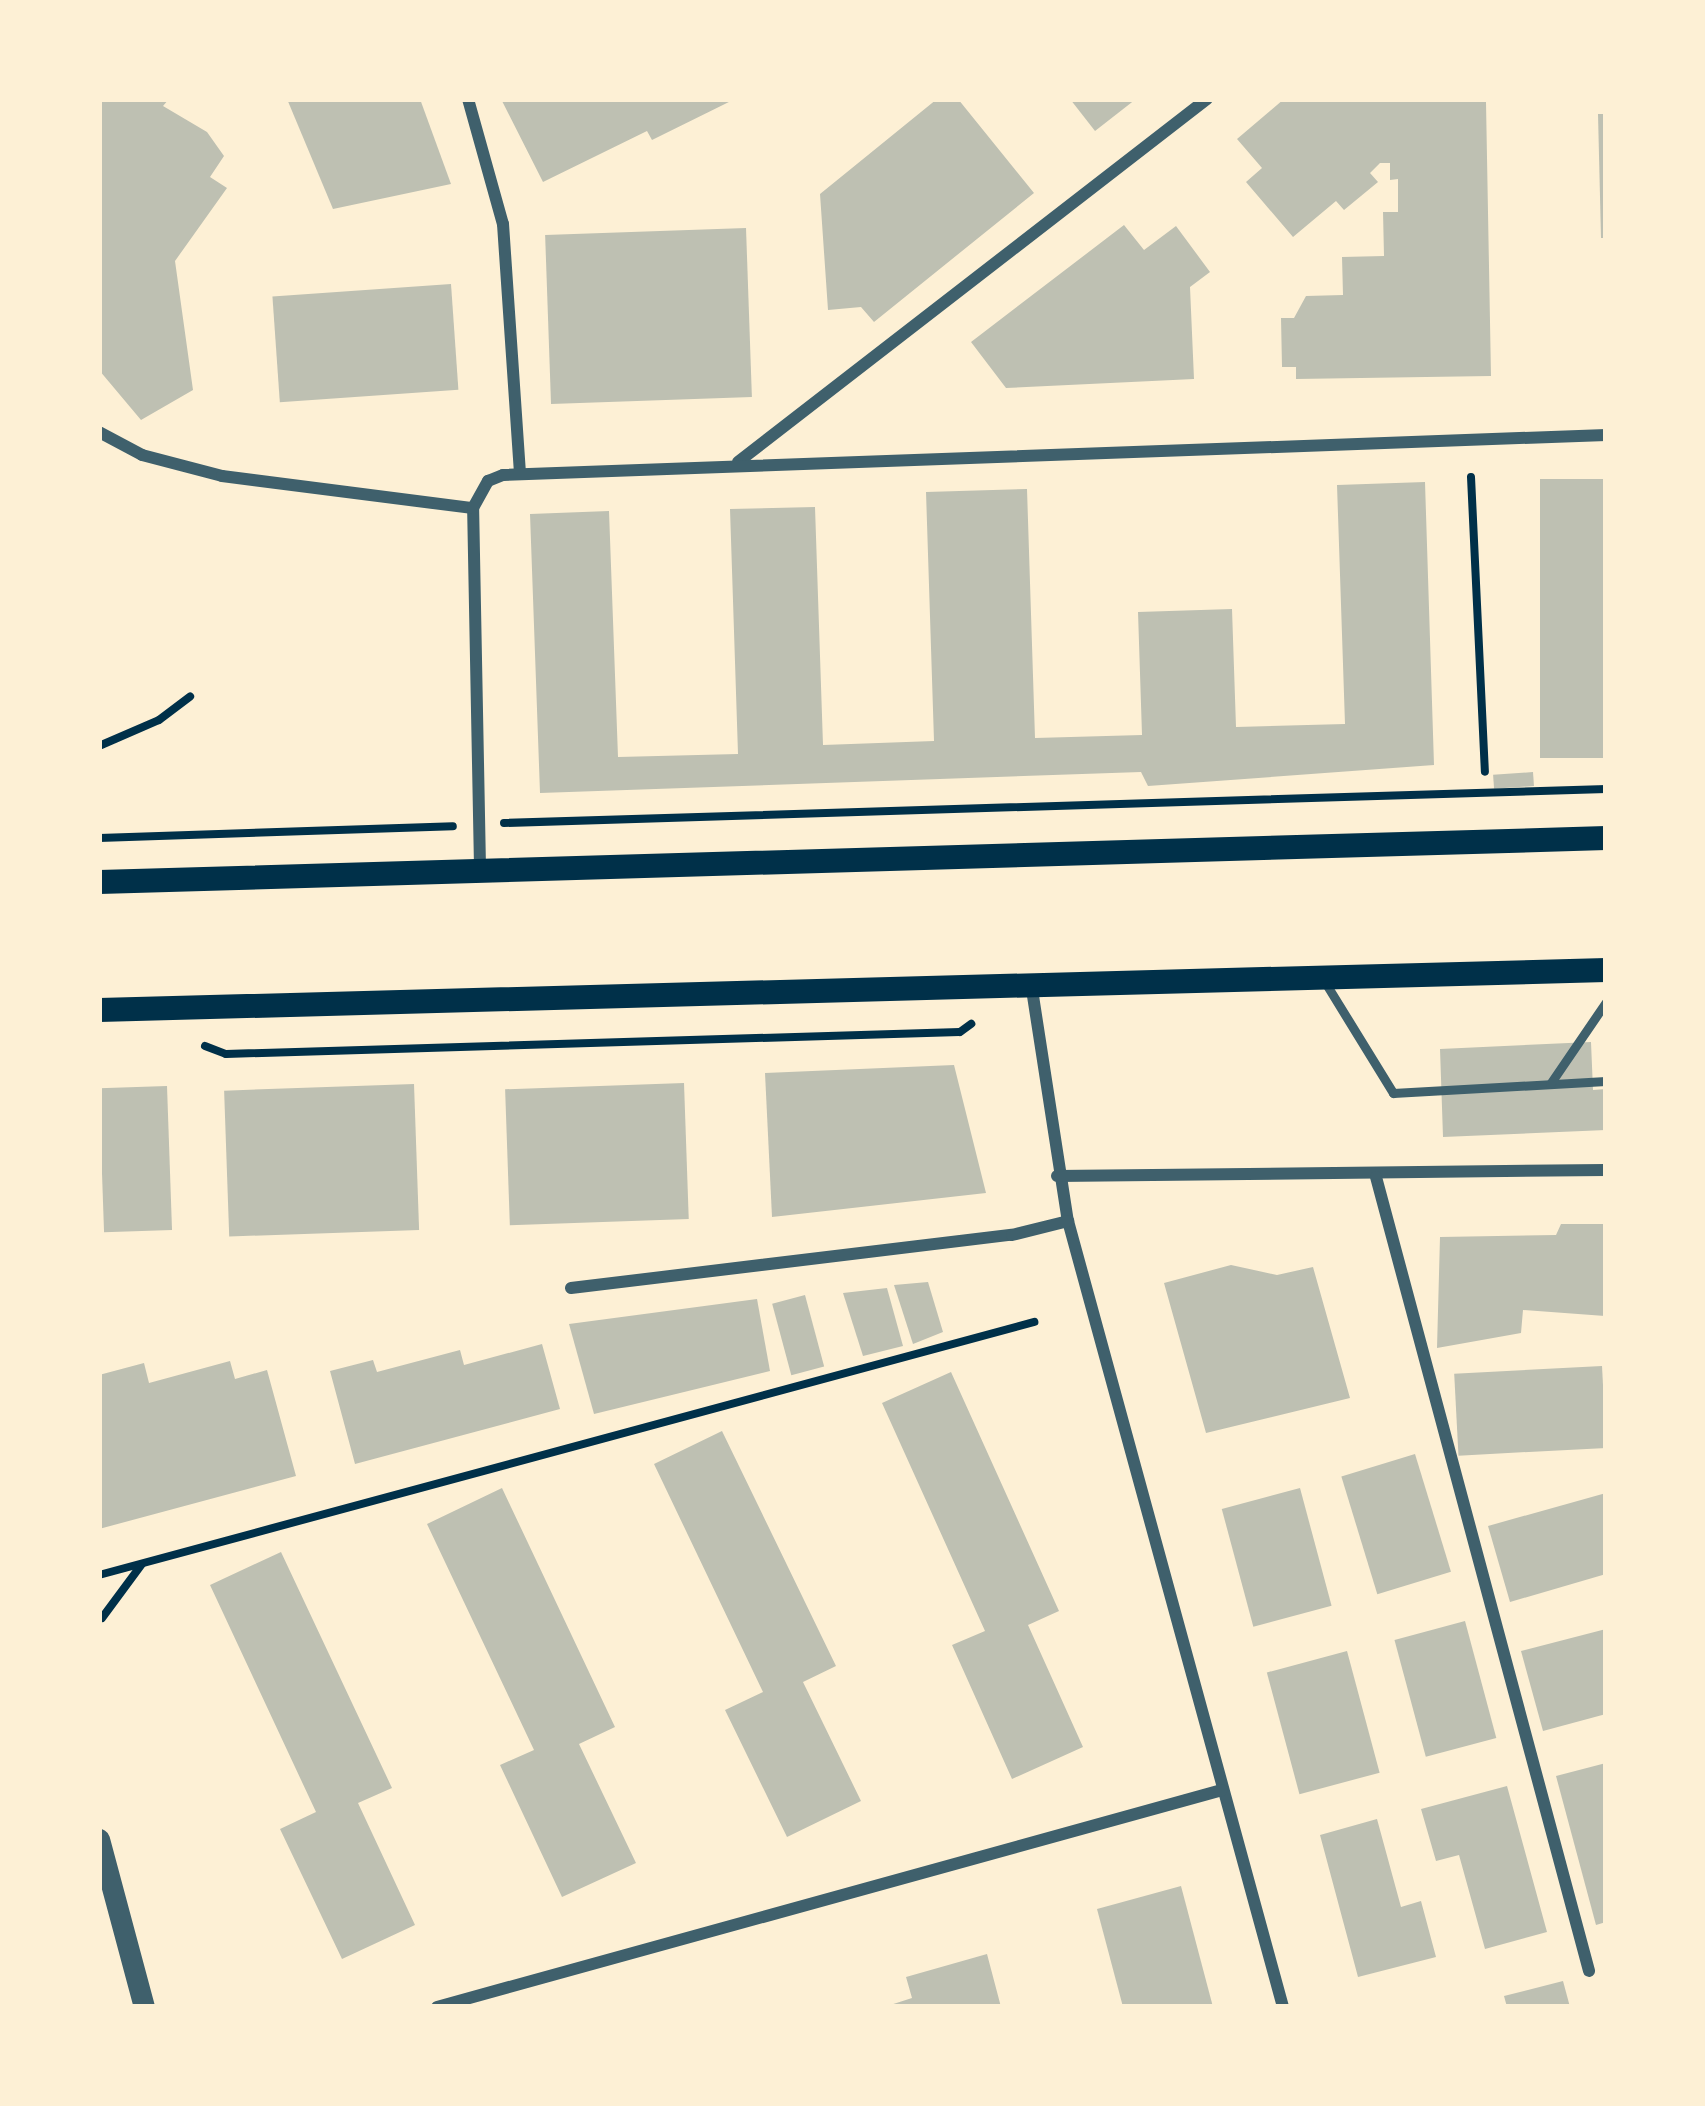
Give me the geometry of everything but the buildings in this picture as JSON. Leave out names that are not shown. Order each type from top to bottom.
[{"type":"main road","points":[[99,882],[480,867],[1606,838]]},
{"type":"main road","points":[[99,1010],[1031,981],[1606,970]]},
{"type":"street","points":[[468,99],[491,162],[506,241],[520,471]]},
{"type":"street","points":[[736,464],[1207,99]]},
{"type":"street","points":[[99,432],[142,455],[221,476],[473,508]]},
{"type":"street","points":[[480,867],[473,508],[488,482],[520,471],[1606,436]]},
{"type":"street","points":[[1031,981],[1068,1221],[1282,2007]]},
{"type":"street","points":[[1058,1176],[1376,1177],[1606,1170]]},
{"type":"street","points":[[1376,1177],[1589,1971]]},
{"type":"street","points":[[572,1288],[1012,1235],[1068,1221]]},
{"type":"street","points":[[437,2007],[1222,1790]]},
{"type":"street","points":[[99,1839],[144,2007]]},
{"type":"lane","points":[[1320,974],[1393,1093],[1606,1081]]},
{"type":"lane","points":[[1550,1084],[1606,1002]]},
{"type":"path","points":[[1471,477],[1485,772]]},
{"type":"path","points":[[99,746],[159,720],[190,697]]},
{"type":"path","points":[[520,823],[1606,789]]},
{"type":"path","points":[[99,838],[459,826]]},
{"type":"path","points":[[226,1054],[960,1032]]},
{"type":"path","points":[[99,1575],[1034,1322]]},
{"type":"path","points":[[101,1618],[142,1564]]}]
